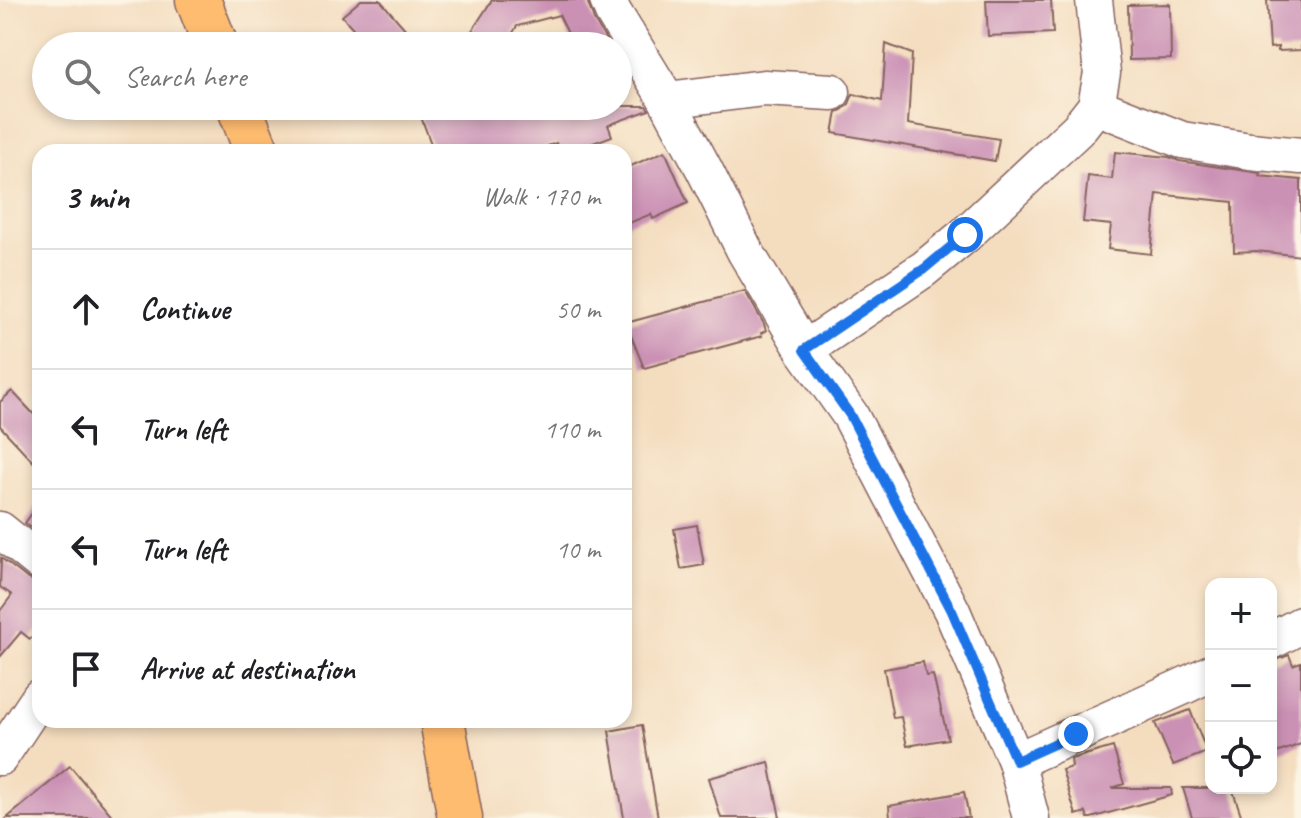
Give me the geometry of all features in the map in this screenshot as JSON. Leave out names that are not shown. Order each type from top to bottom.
[{"type":"highway","points":[[198,0],[211,32]]},
{"type":"highway","points":[[244,120],[254,144]]},
{"type":"highway","points":[[443,728],[460,818]]},
{"type":"street","points":[[608,0],[625,32]]},
{"type":"street","points":[[804,350],[924,269],[965,235],[1078,129],[1096,106],[1102,73],[1094,0]]},
{"type":"street","points":[[632,43],[667,100],[745,251],[804,350],[850,415],[952,611],[1016,761],[1031,818]]},
{"type":"street","points":[[667,100],[764,88],[832,92]]},
{"type":"street","points":[[1096,106],[1182,140],[1301,156]]},
{"type":"street","points":[[0,530],[32,556]]},
{"type":"street","points":[[1277,638],[1301,625]]},
{"type":"street","points":[[1016,761],[1205,676]]},
{"type":"street","points":[[0,757],[32,709]]},
{"type":"building","points":[[361,0],[380,0],[408,32],[356,32],[342,16]]},
{"type":"building","points":[[492,0],[587,0],[601,32],[567,32],[559,15],[517,26],[513,32],[471,32]]},
{"type":"building","points":[[986,0],[1051,0],[1053,33],[988,36]]},
{"type":"building","points":[[1267,0],[1301,0],[1301,50],[1278,51],[1278,47],[1270,48]]},
{"type":"building","points":[[1170,4],[1171,59],[1129,60],[1128,5]]},
{"type":"building","points":[[886,44],[912,54],[908,124],[999,139],[995,161],[833,133],[837,112],[849,104],[853,94],[882,101]]},
{"type":"building","points":[[632,106],[646,106],[649,110],[632,116]]},
{"type":"building","points":[[422,120],[622,120],[608,125],[612,136],[590,144],[431,144]]},
{"type":"building","points":[[665,151],[688,203],[653,219],[651,214],[632,222],[632,165]]},
{"type":"building","points":[[1115,152],[1169,157],[1260,173],[1259,176],[1301,180],[1301,256],[1234,252],[1233,202],[1157,194],[1151,254],[1108,249],[1111,225],[1083,222],[1088,176],[1112,179]]},
{"type":"building","points":[[745,291],[766,331],[761,333],[762,336],[644,368],[632,338],[632,321]]},
{"type":"building","points":[[12,391],[32,412],[32,460],[0,426],[0,402]]},
{"type":"building","points":[[32,513],[32,529],[25,523]]},
{"type":"building","points":[[697,525],[704,565],[681,569],[674,529]]},
{"type":"building","points":[[1,558],[32,580],[32,636],[30,639],[21,632],[0,657],[0,611],[12,595],[0,587]]},
{"type":"building","points":[[1289,655],[1293,665],[1301,662],[1301,744],[1277,753],[1277,722],[1277,660]]},
{"type":"building","points":[[923,662],[926,676],[933,675],[948,739],[907,746],[901,717],[893,718],[884,669]]},
{"type":"building","points":[[1190,710],[1205,753],[1173,765],[1155,723]]},
{"type":"building","points":[[642,725],[658,818],[624,818],[609,731]]},
{"type":"building","points":[[1113,747],[1124,784],[1112,788],[1171,788],[1172,795],[1091,818],[1086,812],[1076,815],[1062,770],[1072,767],[1071,759]]},
{"type":"building","points":[[769,762],[780,818],[721,818],[709,778]]},
{"type":"building","points":[[70,766],[114,818],[7,818]]},
{"type":"building","points":[[1183,788],[1205,788],[1205,794],[1234,794],[1242,818],[1192,818]]},
{"type":"building","points":[[964,792],[969,818],[890,818],[889,806]]},
{"type":"route","points":[[965,235],[924,269],[804,350],[850,415],[952,611],[1016,761],[1076,734]]}]
